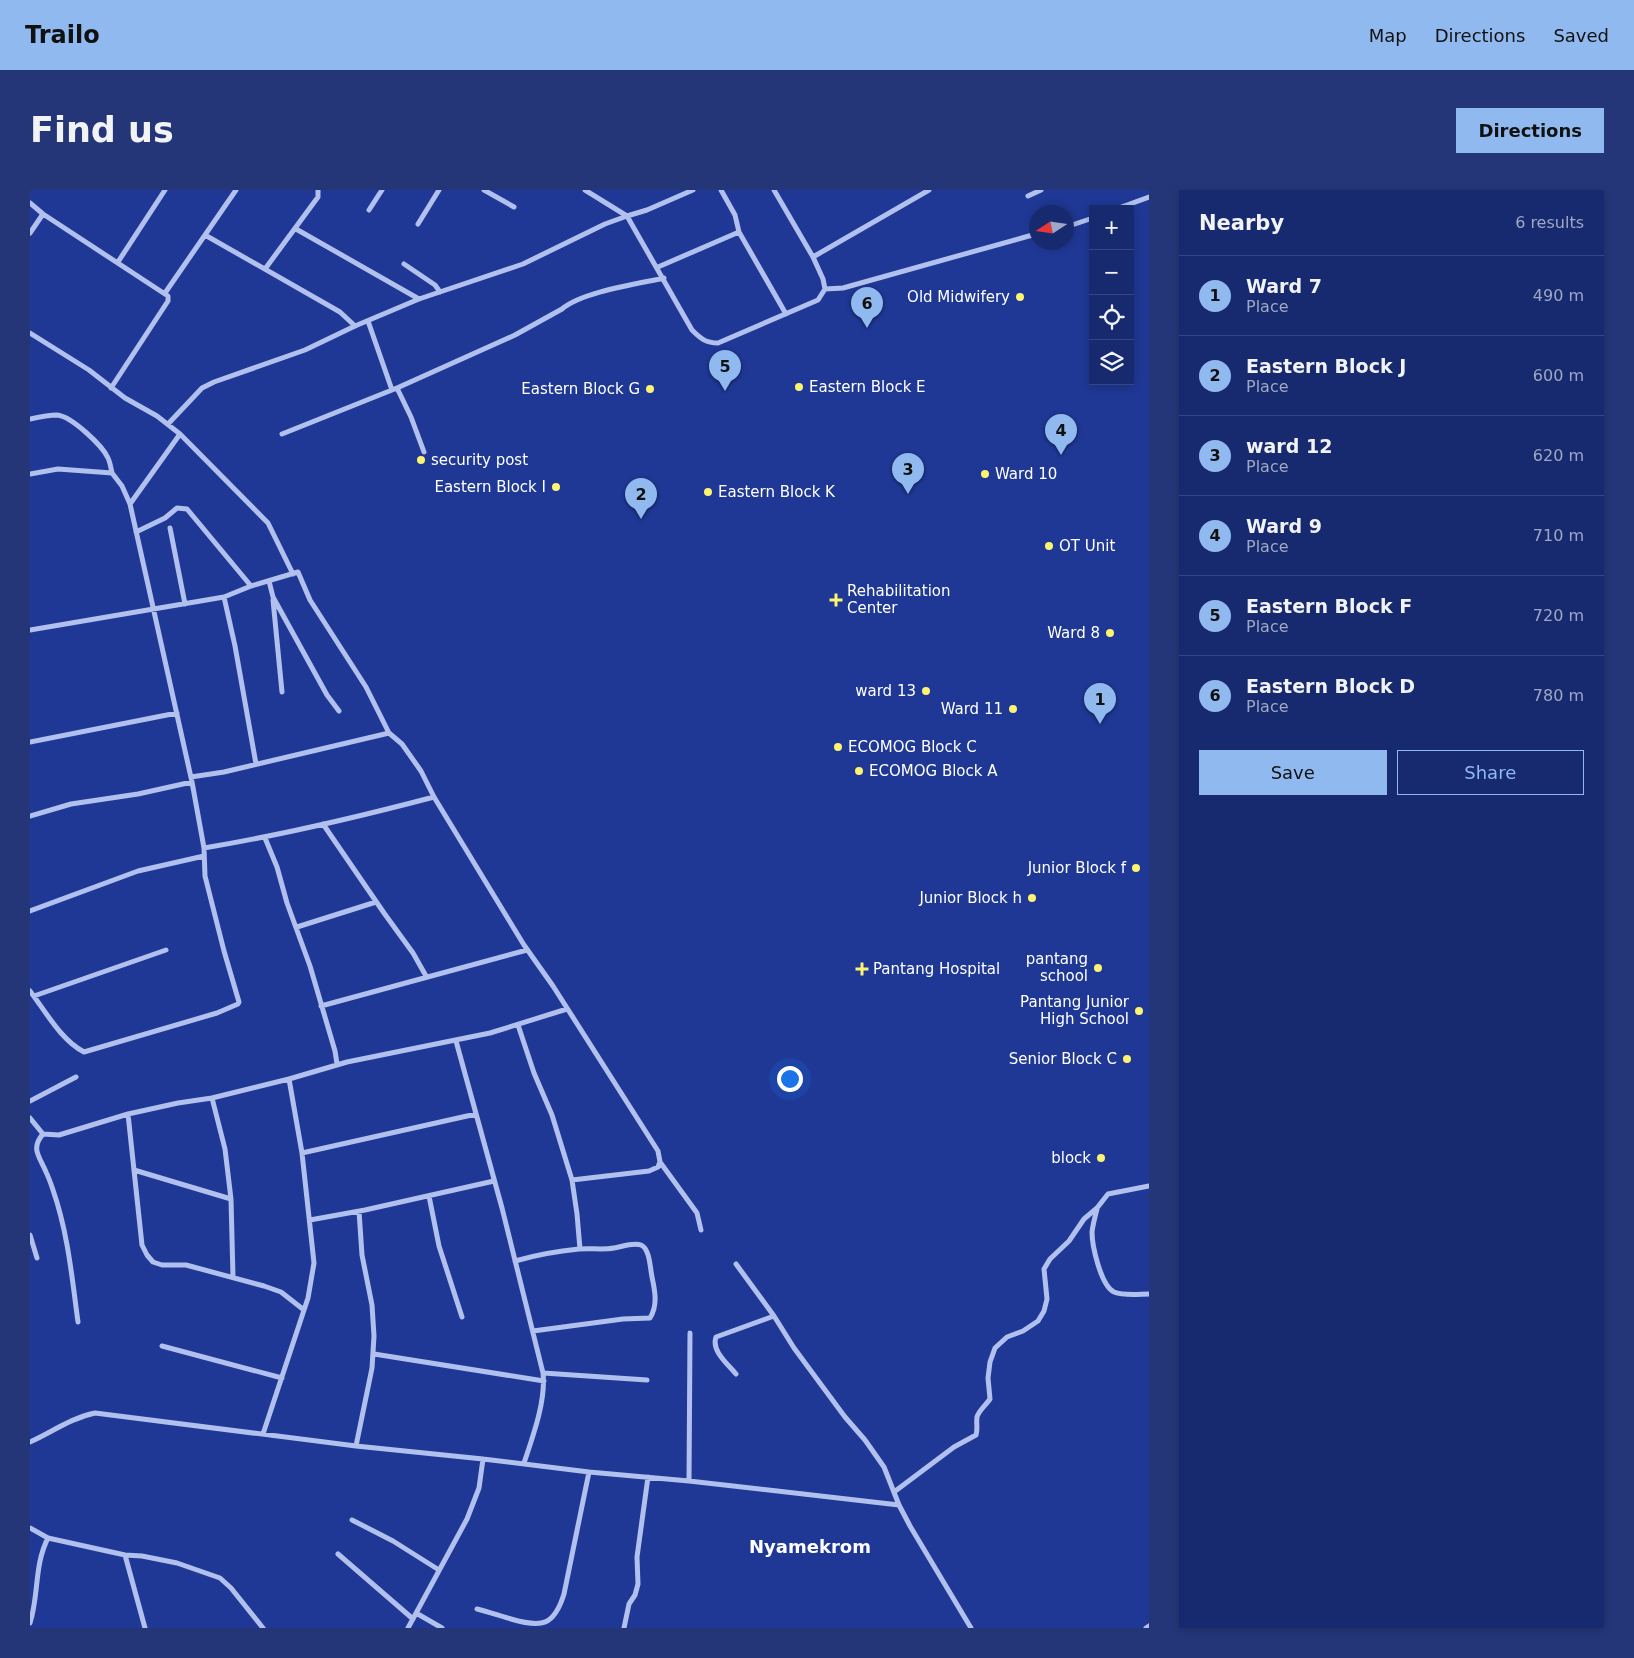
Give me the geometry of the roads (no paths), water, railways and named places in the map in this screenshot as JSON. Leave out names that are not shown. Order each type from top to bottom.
[{"type":"street","points":[[118,262],[165,190]]},
{"type":"street","points":[[165,293],[236,190]]},
{"type":"street","points":[[265,269],[318,197],[318,190]]},
{"type":"street","points":[[369,210],[382,190]]},
{"type":"street","points":[[418,224],[439,190]]},
{"type":"street","points":[[484,190],[514,207]]},
{"type":"street","points":[[585,190],[596,193],[627,216],[658,267],[692,330],[708,343],[718,343],[818,300],[825,289],[823,279],[813,258],[774,190]]},
{"type":"street","points":[[168,424],[202,388],[214,382],[305,350],[419,299],[523,264],[605,224],[647,210],[693,190]]},
{"type":"street","points":[[721,190],[735,215],[740,232],[786,314]]},
{"type":"street","points":[[813,258],[930,190]]},
{"type":"street","points":[[1028,196],[1041,190]]},
{"type":"street","points":[[1127,205],[1149,197]]},
{"type":"street","points":[[30,203],[43,214],[168,296],[168,301],[111,388]]},
{"type":"street","points":[[30,234],[43,214]]},
{"type":"street","points":[[1074,224],[1089,219]]},
{"type":"street","points":[[296,229],[419,299]]},
{"type":"street","points":[[658,267],[740,232]]},
{"type":"street","points":[[205,235],[340,312],[355,326]]},
{"type":"street","points":[[825,289],[844,288],[1029,236]]},
{"type":"street","points":[[404,264],[435,285],[440,292]]},
{"type":"street","points":[[282,434],[395,389],[516,335],[562,309],[569,303],[583,297],[664,278]]},
{"type":"street","points":[[368,321],[395,389],[411,416],[424,452]]},
{"type":"street","points":[[30,333],[90,370],[125,398],[157,416],[180,434],[268,523],[293,574]]},
{"type":"street","points":[[30,419],[53,416],[64,417],[90,436],[108,458],[112,473],[122,486],[130,504],[192,780],[204,848],[205,876],[224,951],[239,999],[238,1004],[217,1013],[84,1052],[65,1037],[30,991]]},
{"type":"street","points":[[130,504],[180,434]]},
{"type":"street","points":[[30,474],[58,470],[112,473]]},
{"type":"street","points":[[136,532],[165,518],[178,508],[187,509],[251,586]]},
{"type":"street","points":[[170,528],[185,604]]},
{"type":"street","points":[[30,630],[224,597],[251,586],[298,572],[314,606],[366,687],[389,732],[402,744],[421,771],[434,797],[527,950],[658,1151],[660,1162],[697,1213],[701,1230]]},
{"type":"street","points":[[269,581],[273,597],[282,692]]},
{"type":"street","points":[[224,597],[240,672],[256,764]]},
{"type":"street","points":[[273,597],[327,695],[339,711]]},
{"type":"street","points":[[30,742],[177,713]]},
{"type":"street","points":[[30,816],[71,804],[138,794],[389,732]]},
{"type":"street","points":[[204,848],[265,838],[434,797]]},
{"type":"street","points":[[323,824],[376,902],[413,952],[426,976]]},
{"type":"street","points":[[265,838],[297,927],[335,1050],[337,1064]]},
{"type":"street","points":[[30,911],[138,871],[204,856]]},
{"type":"street","points":[[297,927],[376,902]]},
{"type":"street","points":[[34,996],[166,950]]},
{"type":"street","points":[[321,1006],[527,950]]},
{"type":"street","points":[[30,1118],[42,1134],[59,1135],[128,1114],[178,1102],[212,1098],[288,1079],[337,1064],[456,1041],[518,1025],[567,1009]]},
{"type":"street","points":[[518,1025],[534,1073],[552,1116],[572,1180],[580,1249]]},
{"type":"street","points":[[456,1041],[543,1373],[544,1386],[535,1430],[524,1464]]},
{"type":"street","points":[[30,1101],[76,1077]]},
{"type":"street","points":[[263,1434],[304,1310],[314,1263],[302,1153],[288,1079]]},
{"type":"street","points":[[212,1098],[225,1149],[231,1199],[233,1277]]},
{"type":"street","points":[[128,1114],[142,1245],[147,1256],[154,1262],[162,1265],[186,1265],[280,1292],[304,1310]]},
{"type":"street","points":[[302,1153],[476,1114]]},
{"type":"street","points":[[42,1134],[37,1140],[37,1154],[46,1172],[62,1216],[78,1322]]},
{"type":"street","points":[[572,1180],[649,1171],[658,1168],[660,1162]]},
{"type":"street","points":[[134,1170],[231,1199]]},
{"type":"street","points":[[310,1220],[494,1181]]},
{"type":"street","points":[[894,1492],[954,1447],[976,1435],[978,1414],[990,1399],[988,1378],[994,1348],[1006,1337],[1023,1331],[1038,1321],[1044,1311],[1046,1299],[1044,1269],[1050,1259],[1069,1241],[1084,1219],[1097,1208],[1108,1194],[1149,1186]]},
{"type":"street","points":[[429,1196],[439,1246],[462,1317]]},
{"type":"street","points":[[1097,1208],[1092,1235],[1100,1274],[1104,1282],[1117,1293],[1149,1294]]},
{"type":"street","points":[[356,1446],[374,1354],[372,1305],[362,1255],[359,1211]]},
{"type":"street","points":[[30,1235],[37,1258]]},
{"type":"street","points":[[515,1261],[580,1249],[636,1245],[642,1245],[648,1258],[655,1310],[650,1318],[639,1320],[623,1319],[533,1330]]},
{"type":"street","points":[[736,1264],[774,1316],[798,1354],[884,1467],[899,1505],[971,1628]]},
{"type":"street","points":[[736,1374],[717,1350],[714,1341],[716,1338],[774,1316]]},
{"type":"street","points":[[688,1481],[690,1334]]},
{"type":"street","points":[[162,1346],[282,1378]]},
{"type":"street","points":[[374,1354],[544,1381]]},
{"type":"street","points":[[543,1373],[647,1380]]},
{"type":"street","points":[[30,1442],[70,1421],[95,1413],[356,1446],[899,1505]]},
{"type":"street","points":[[408,1628],[467,1519],[479,1488],[483,1459]]},
{"type":"street","points":[[478,1609],[530,1625],[541,1624],[548,1621],[554,1615],[560,1607],[564,1594],[589,1472]]},
{"type":"street","points":[[624,1628],[629,1604],[638,1584],[637,1557],[648,1477]]},
{"type":"street","points":[[352,1520],[392,1541],[439,1570]]},
{"type":"street","points":[[30,1528],[48,1538],[125,1555],[142,1556],[177,1563],[220,1578],[231,1588],[263,1628]]},
{"type":"street","points":[[30,1622],[39,1564],[48,1538]]},
{"type":"street","points":[[338,1554],[415,1616],[442,1628]]},
{"type":"street","points":[[125,1555],[144,1628]]},
{"type":"place","name":"Old Midwifery","points":[[1020,297]]},
{"type":"place","name":"Eastern Block D","points":[[867,328]]},
{"type":"place","name":"Eastern Block E","points":[[799,387]]},
{"type":"place","name":"Eastern Block G","points":[[650,389]]},
{"type":"place","name":"Eastern Block F","points":[[725,391]]},
{"type":"place","name":"Ward 9","points":[[1061,455]]},
{"type":"place","name":"security post","points":[[421,460]]},
{"type":"place","name":"Ward 10","points":[[985,474]]},
{"type":"place","name":"Eastern Block I","points":[[556,487]]},
{"type":"place","name":"Eastern Block K","points":[[708,492]]},
{"type":"place","name":"ward 12","points":[[908,494]]},
{"type":"place","name":"Eastern Block J","points":[[641,519]]},
{"type":"place","name":"OT Unit","points":[[1049,546]]},
{"type":"place","name":"Rehabilitation Center","points":[[836,600]]},
{"type":"place","name":"Ward 8","points":[[1110,633]]},
{"type":"place","name":"ward 13","points":[[926,691]]},
{"type":"place","name":"Ward 11","points":[[1013,709]]},
{"type":"place","name":"Ward 7","points":[[1100,724]]},
{"type":"place","name":"ECOMOG Block C","points":[[838,747]]},
{"type":"place","name":"ECOMOG Block A","points":[[859,771]]},
{"type":"place","name":"Junior Block f","points":[[1136,868]]},
{"type":"place","name":"Junior Block h","points":[[1032,898]]},
{"type":"place","name":"pantang school","points":[[1098,968]]},
{"type":"place","name":"Pantang Hospital","points":[[862,969]]},
{"type":"place","name":"Pantang Junior High School","points":[[1139,1011]]},
{"type":"place","name":"Senior Block C","points":[[1127,1059]]},
{"type":"place","name":"block","points":[[1101,1158]]},
{"type":"district","name":"Nyamekrom","points":[[810,1546]]}]
